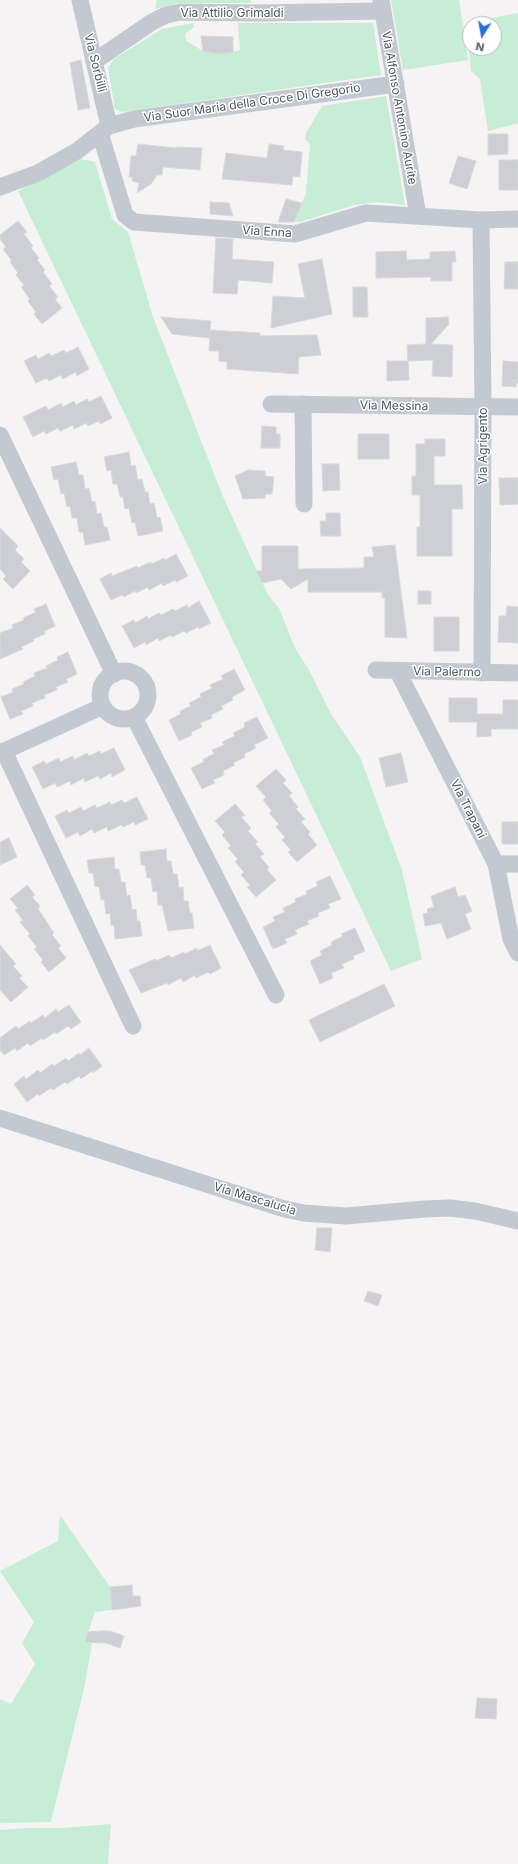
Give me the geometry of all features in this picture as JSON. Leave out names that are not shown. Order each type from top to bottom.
[{"type":"street","name":"Via Sorbilli","points":[[80,0],[95,61],[104,129]]},
{"type":"street","name":"Via Attilio Grimaldi","points":[[95,61],[152,22],[166,15],[180,12],[259,6],[382,5]]},
{"type":"street","name":"Via Alfonso Antonino Aurite","points":[[382,5],[418,216]]},
{"type":"street","name":"Via Suor Maria della Croce Di Gregorio","points":[[104,129],[134,119],[396,84]]},
{"type":"street","points":[[0,187],[45,169],[77,151],[104,129]]},
{"type":"street","name":"Via Enna","points":[[104,129],[125,215],[134,222],[295,234],[366,213],[482,220],[518,219]]},
{"type":"street","name":"Via Agrigento","points":[[482,220],[484,408],[482,673]]},
{"type":"street","name":"Via Messina","points":[[271,404],[484,408],[518,407]]},
{"type":"street","points":[[302,404],[304,504]]},
{"type":"street","points":[[0,435],[114,674]]},
{"type":"street","name":"Via Palermo","points":[[376,670],[398,672],[518,673]]},
{"type":"street","points":[[119,672],[130,672],[140,677],[146,685],[148,696],[146,706],[134,717],[128,719],[116,718],[103,706],[100,697],[102,687],[106,679],[114,674],[119,672]]},
{"type":"street","name":"Via Trapani","points":[[398,672],[496,864],[511,939],[518,953]]},
{"type":"street","points":[[103,706],[2,752],[133,1026]]},
{"type":"street","points":[[134,717],[276,995]]},
{"type":"street","points":[[496,864],[518,864]]},
{"type":"street","name":"Via Mascalucia","points":[[0,1118],[281,1208],[303,1213],[346,1216],[426,1208],[450,1208],[475,1211],[518,1221]]},
{"type":"green space","points":[[157,0],[251,0],[251,3],[177,3],[155,9]]},
{"type":"green space","points":[[391,0],[459,0],[462,20],[462,56],[467,56],[468,60],[403,70]]},
{"type":"green space","points":[[518,13],[518,123],[488,131],[480,79],[471,71],[470,56],[502,56],[502,16]]},
{"type":"green space","points":[[193,23],[194,27],[185,34],[186,41],[203,51],[233,52],[240,50],[238,23],[373,23],[381,75],[122,112],[115,109],[108,68],[114,59],[162,29]]},
{"type":"green space","points":[[386,96],[405,205],[378,202],[354,205],[300,222],[294,222],[306,193],[310,144],[305,139],[306,133],[322,106]]},
{"type":"green space","points":[[81,159],[95,162],[112,219],[128,232],[153,317],[221,492],[268,595],[279,608],[295,648],[309,670],[331,714],[360,757],[402,870],[422,959],[391,971],[18,191]]},
{"type":"green space","points":[[60,1515],[110,1587],[112,1610],[95,1612],[85,1642],[92,1643],[84,1689],[51,1822],[0,1823],[0,1699],[11,1704],[35,1664],[22,1643],[34,1622],[0,1571],[58,1541]]},
{"type":"green space","points":[[111,1824],[108,1864],[0,1864],[0,1830],[63,1828]]},
{"type":"building","points":[[201,36],[233,37],[233,52],[218,54],[203,51]]},
{"type":"building","points":[[81,60],[90,108],[78,110],[70,63]]},
{"type":"building","points":[[488,134],[508,134],[508,154],[488,155]]},
{"type":"building","points":[[138,144],[176,148],[202,148],[200,170],[163,167],[162,175],[157,175],[151,184],[137,193],[139,183],[132,181],[133,177],[129,177],[131,156],[136,156]]},
{"type":"building","points":[[269,144],[284,146],[283,150],[302,152],[300,177],[293,176],[292,185],[222,179],[226,153],[267,158]]},
{"type":"building","points":[[458,156],[476,161],[467,189],[449,183]]},
{"type":"building","points":[[499,160],[518,160],[518,190],[499,190]]},
{"type":"building","points":[[286,199],[302,203],[294,222],[278,222]]},
{"type":"building","points":[[210,202],[229,203],[233,216],[210,214]]},
{"type":"building","points":[[18,221],[27,232],[24,234],[33,246],[31,248],[39,258],[37,260],[45,270],[43,272],[52,284],[49,286],[58,297],[55,299],[62,308],[42,324],[34,314],[36,312],[28,301],[30,299],[21,287],[24,285],[16,275],[18,273],[10,262],[12,261],[3,249],[6,247],[0,239],[0,235]]},
{"type":"building","points":[[216,238],[233,239],[232,259],[274,262],[272,283],[238,280],[237,294],[213,293]]},
{"type":"building","points":[[406,251],[407,260],[430,259],[430,252],[455,251],[456,262],[452,262],[452,281],[431,281],[431,277],[376,278],[376,252]]},
{"type":"building","points":[[322,259],[332,314],[271,328],[273,296],[305,298],[298,264]]},
{"type":"building","points":[[505,262],[518,262],[518,289],[504,289]]},
{"type":"building","points":[[353,287],[367,287],[368,317],[353,317]]},
{"type":"building","points":[[161,317],[211,321],[209,338],[172,334]]},
{"type":"building","points":[[448,317],[449,324],[431,344],[453,345],[452,377],[432,376],[433,360],[408,361],[407,345],[426,344],[426,318]]},
{"type":"building","points":[[210,330],[260,333],[260,336],[317,335],[321,355],[299,357],[298,374],[227,369],[227,362],[219,361],[219,351],[209,351]]},
{"type":"building","points":[[78,347],[89,369],[77,376],[76,372],[63,379],[61,375],[49,381],[47,378],[36,383],[24,361],[36,355],[38,359],[49,353],[51,356],[64,350],[66,353]]},
{"type":"building","points":[[387,361],[408,361],[409,380],[387,381]]},
{"type":"building","points":[[503,361],[518,362],[518,383],[516,383],[516,387],[502,386]]},
{"type":"building","points":[[101,396],[112,418],[100,424],[99,421],[88,426],[86,423],[74,429],[73,425],[60,431],[58,428],[46,434],[44,431],[33,437],[23,417],[46,406],[48,410],[61,403],[63,407],[74,401],[76,405],[87,399],[89,402]]},
{"type":"building","points":[[262,426],[276,427],[276,434],[280,434],[280,448],[261,448]]},
{"type":"building","points":[[358,434],[389,434],[389,459],[358,459]]},
{"type":"building","points":[[425,439],[445,439],[445,456],[434,456],[434,485],[462,485],[463,509],[452,509],[452,556],[417,556],[417,527],[420,527],[420,495],[412,495],[412,476],[416,476],[416,444],[425,444]]},
{"type":"building","points":[[129,452],[131,466],[135,465],[138,480],[142,479],[145,492],[148,492],[150,504],[154,503],[157,518],[160,517],[163,531],[138,536],[135,522],[132,523],[129,508],[125,509],[123,497],[120,497],[117,484],[113,484],[111,470],[107,471],[104,457]]},
{"type":"building","points":[[76,462],[79,475],[83,475],[85,489],[89,488],[92,502],[95,501],[97,514],[101,513],[104,527],[107,527],[110,540],[85,545],[83,532],[79,532],[77,518],[72,518],[70,506],[67,507],[64,493],[61,494],[58,479],[54,480],[51,467]]},
{"type":"building","points":[[322,464],[339,464],[340,490],[323,491]]},
{"type":"building","points":[[248,470],[265,471],[265,476],[274,477],[272,494],[265,494],[265,498],[243,499],[235,476]]},
{"type":"building","points":[[499,478],[518,478],[518,504],[500,505]]},
{"type":"building","points":[[326,513],[340,513],[341,536],[321,536],[320,521],[326,521]]},
{"type":"building","points":[[0,528],[18,546],[15,550],[24,559],[21,562],[30,571],[13,589],[3,579],[6,576],[0,569]]},
{"type":"building","points":[[395,545],[407,638],[385,637],[385,598],[382,598],[382,592],[308,592],[308,579],[291,589],[281,579],[262,583],[257,571],[262,571],[262,546],[298,546],[298,569],[364,568],[364,557],[374,557],[372,547]]},
{"type":"building","points":[[176,554],[188,576],[176,582],[175,580],[163,586],[162,583],[149,590],[148,587],[136,593],[135,591],[124,597],[122,595],[111,600],[100,579],[111,573],[112,576],[137,566],[138,568],[151,562],[152,564],[164,558],[165,560]]},
{"type":"building","points":[[418,591],[431,591],[431,604],[418,604]]},
{"type":"building","points":[[199,601],[211,623],[199,629],[198,627],[186,633],[184,631],[159,641],[158,638],[146,645],[145,642],[134,648],[122,626],[134,620],[135,623],[147,616],[148,619],[159,613],[161,615],[173,609],[175,611],[187,605],[188,608]]},
{"type":"building","points":[[46,604],[55,626],[44,631],[45,634],[33,639],[34,641],[21,647],[23,649],[0,659],[0,633],[13,628],[12,625],[24,620],[23,618],[36,612],[34,609]]},
{"type":"building","points":[[507,606],[518,607],[518,643],[498,642],[499,616],[506,616]]},
{"type":"building","points":[[434,617],[459,617],[459,651],[434,651]]},
{"type":"building","points":[[68,652],[77,674],[66,679],[68,682],[56,687],[57,690],[44,695],[45,698],[32,703],[33,706],[21,711],[23,714],[10,719],[1,697],[13,692],[12,689],[24,684],[23,682],[35,676],[34,673],[47,668],[46,666],[58,660],[57,657]]},
{"type":"building","points":[[234,669],[245,690],[232,697],[233,700],[221,706],[223,709],[211,715],[212,718],[200,723],[202,727],[191,732],[192,735],[179,741],[169,720],[181,714],[180,711],[191,706],[189,703],[201,697],[200,694],[212,688],[210,685],[223,679],[221,676]]},
{"type":"building","points":[[449,698],[477,698],[477,714],[503,714],[503,700],[518,700],[518,729],[491,729],[491,736],[477,737],[477,722],[449,722]]},
{"type":"building","points":[[257,717],[268,738],[254,745],[256,748],[244,754],[245,757],[233,763],[235,765],[223,771],[224,775],[213,780],[215,783],[202,789],[191,768],[204,762],[203,759],[214,754],[212,750],[224,745],[222,742],[235,736],[233,733],[245,727],[244,723]]},
{"type":"building","points":[[114,748],[125,770],[112,777],[111,773],[100,779],[98,776],[85,782],[84,778],[71,785],[70,781],[57,787],[55,783],[43,789],[32,767],[44,761],[46,764],[59,758],[60,762],[73,756],[74,760],[87,753],[89,756],[100,751],[101,754]]},
{"type":"building","points":[[401,753],[408,782],[386,787],[379,758]]},
{"type":"building","points":[[276,769],[286,780],[283,783],[292,793],[289,796],[298,807],[296,809],[305,819],[301,822],[310,832],[308,834],[317,845],[297,862],[288,852],[291,850],[282,840],[285,837],[276,827],[279,824],[269,813],[272,811],[263,800],[266,797],[256,786]]},
{"type":"building","points":[[137,797],[148,819],[135,825],[134,822],[123,827],[121,825],[108,831],[107,827],[94,833],[92,829],[80,836],[78,832],[66,838],[55,816],[67,810],[69,813],[81,807],[83,811],[95,805],[97,808],[110,802],[111,805],[122,800],[124,803]]},
{"type":"building","points":[[235,804],[245,815],[241,817],[251,828],[248,831],[258,842],[255,844],[264,854],[260,857],[269,867],[267,870],[276,880],[256,897],[247,887],[250,885],[241,875],[244,872],[235,862],[238,859],[228,848],[231,846],[222,835],[225,832],[215,821]]},
{"type":"building","points":[[502,822],[518,822],[518,844],[502,844]]},
{"type":"building","points":[[9,838],[17,857],[0,865],[0,842]]},
{"type":"building","points":[[166,849],[167,861],[171,861],[173,874],[177,874],[179,888],[183,887],[184,901],[188,901],[190,913],[192,913],[194,928],[168,931],[162,905],[158,905],[157,891],[153,892],[151,878],[147,878],[145,865],[141,865],[140,852]]},
{"type":"building","points":[[114,857],[115,869],[119,869],[121,882],[125,882],[127,896],[130,895],[132,910],[136,909],[137,921],[140,921],[142,936],[115,939],[114,925],[111,926],[110,913],[106,914],[104,899],[101,900],[99,886],[95,887],[93,873],[89,873],[87,860]]},
{"type":"building","points":[[330,876],[341,899],[328,904],[330,908],[318,913],[319,916],[307,921],[309,924],[295,930],[297,934],[285,939],[287,943],[273,949],[263,927],[275,921],[273,917],[285,912],[283,908],[296,902],[295,899],[307,894],[306,891],[318,886],[316,882]]},
{"type":"building","points":[[27,885],[35,895],[32,897],[40,906],[38,909],[54,933],[52,935],[61,946],[58,948],[66,958],[49,972],[41,962],[43,960],[34,949],[37,947],[28,936],[30,934],[20,922],[23,920],[15,910],[18,908],[10,899]]},
{"type":"building","points":[[455,887],[458,897],[465,895],[472,911],[465,914],[471,929],[447,939],[441,923],[425,926],[423,914],[428,913],[427,909],[434,907],[431,896]]},
{"type":"building","points":[[355,928],[365,951],[353,956],[354,959],[342,964],[344,968],[331,973],[333,978],[320,984],[310,961],[322,955],[320,951],[332,945],[331,942],[343,936],[341,934]]},
{"type":"building","points":[[0,945],[16,964],[13,966],[22,976],[19,978],[28,987],[11,1002],[0,990]]},
{"type":"building","points":[[210,945],[221,968],[210,974],[208,972],[196,978],[195,975],[183,982],[181,978],[168,985],[167,983],[141,993],[129,970],[155,959],[156,961],[169,955],[171,958],[184,952],[185,954],[197,948],[197,951]]},
{"type":"building","points":[[384,984],[395,1006],[320,1042],[309,1020]]},
{"type":"building","points":[[69,1005],[81,1022],[71,1029],[68,1026],[43,1040],[42,1038],[30,1046],[28,1043],[17,1051],[15,1048],[4,1055],[0,1050],[0,1038],[16,1026],[18,1029],[30,1021],[31,1023],[43,1015],[45,1018],[56,1009],[58,1012]]},
{"type":"building","points":[[89,1048],[102,1066],[93,1073],[92,1071],[81,1079],[79,1076],[67,1084],[65,1082],[53,1090],[51,1088],[39,1096],[38,1094],[27,1102],[14,1084],[24,1076],[26,1079],[38,1070],[40,1073],[52,1064],[54,1066],[66,1058],[68,1061],[79,1053],[80,1055]]},
{"type":"building","points":[[317,1228],[332,1228],[330,1252],[315,1250]]},
{"type":"building","points":[[368,1291],[382,1295],[378,1306],[364,1301]]},
{"type":"building","points":[[132,1585],[133,1596],[140,1596],[141,1606],[112,1610],[110,1587]]},
{"type":"building","points":[[110,1631],[124,1636],[120,1648],[106,1643],[85,1642],[88,1632]]},
{"type":"building","points":[[477,1698],[497,1699],[496,1719],[475,1718]]}]
